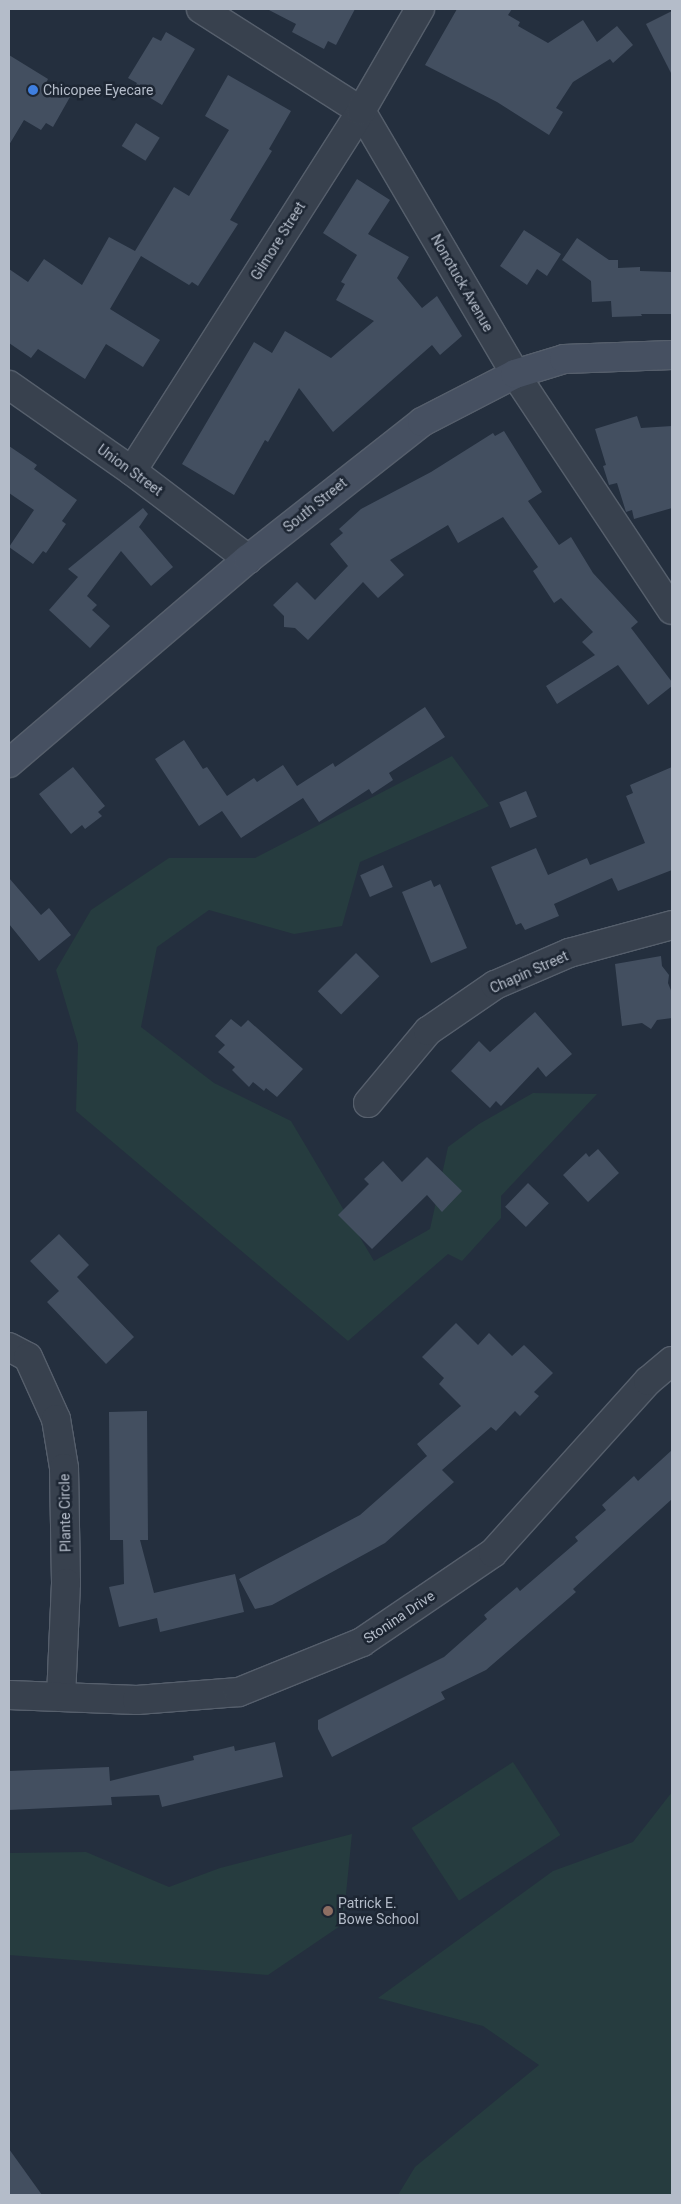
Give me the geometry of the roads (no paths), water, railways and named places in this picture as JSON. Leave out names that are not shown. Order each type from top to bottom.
[{"type":"street","name":"Nonotuck Avenue","points":[[201,9],[362,111],[515,374],[672,610]]},
{"type":"street","name":"Gilmore Street","points":[[132,471],[362,111],[420,9]]},
{"type":"street","name":"South Street","points":[[9,763],[248,559],[422,422],[515,374],[564,359],[672,355]]},
{"type":"street","name":"Union Street","points":[[9,385],[132,471],[248,559]]},
{"type":"street","name":"Chapin Street","points":[[368,1103],[428,1031],[496,986],[569,953],[672,925]]},
{"type":"street","name":"Plante Circle","points":[[9,1347],[28,1357],[56,1419],[64,1468],[66,1583],[61,1698]]},
{"type":"street","name":"Stonina Drive","points":[[9,1695],[137,1700],[239,1692],[362,1642],[494,1553],[648,1381],[672,1361]]},
{"type":"place","name":"Chicopee Eyecare","points":[[33,90]]},
{"type":"place","name":"Patrick E. Bowe School","points":[[328,1911]]}]
